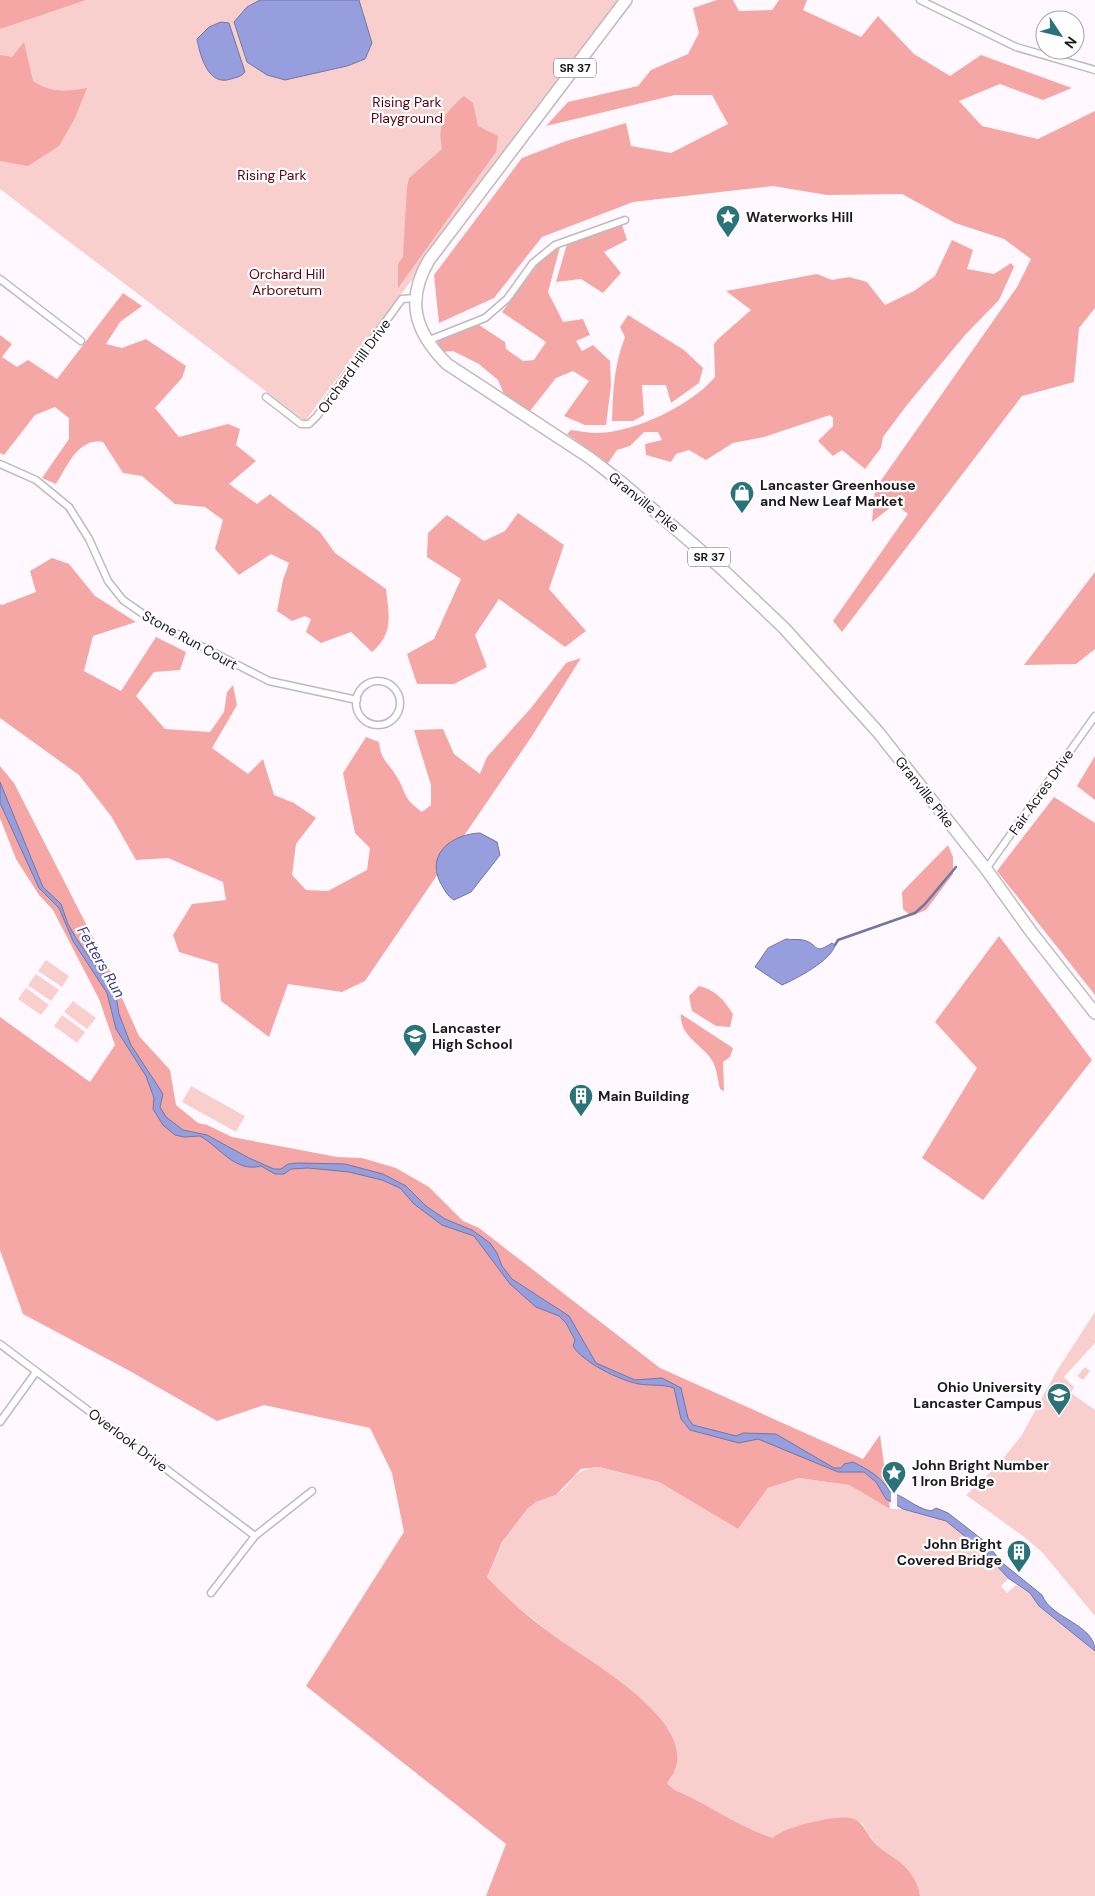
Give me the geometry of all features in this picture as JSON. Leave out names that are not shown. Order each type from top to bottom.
[{"type":"highway","name":"Granville Pike","points":[[626,0],[430,260],[420,279],[416,298],[418,322],[427,341],[447,364],[574,448],[621,482],[722,568],[789,633],[854,704],[986,868],[1032,933],[1095,1013]]},
{"type":"street","points":[[920,0],[1016,47],[1055,60],[1095,70]]},
{"type":"street","points":[[427,341],[485,318],[507,298],[533,262],[555,245],[625,220]]},
{"type":"street","points":[[0,279],[81,342]]},
{"type":"street","name":"Orchard Hill Drive","points":[[266,396],[301,424],[309,424],[318,415],[402,299],[416,298]]},
{"type":"street","name":"Stone Run Court","points":[[0,464],[36,480],[69,507],[89,539],[102,571],[112,586],[124,600],[156,624],[269,681],[357,700]]},
{"type":"street","points":[[381,681],[396,690],[400,706],[398,713],[392,720],[375,725],[361,716],[357,700],[359,692],[365,686],[381,681]]},
{"type":"street","name":"Fair Acres Drive","points":[[986,868],[1095,716]]},
{"type":"street","name":"Overlook Drive","points":[[0,1344],[255,1536]]},
{"type":"street","points":[[0,1422],[36,1372]]},
{"type":"street","points":[[212,1593],[255,1536],[312,1491]]},
{"type":"green space","name":"Rising Park","points":[[0,0],[624,0],[305,421],[0,189]]},
{"type":"green space","points":[[46,960],[69,976],[62,987],[38,971]]},
{"type":"green space","points":[[36,974],[59,990],[51,1001],[28,985]]},
{"type":"green space","points":[[26,988],[49,1005],[41,1015],[18,999]]},
{"type":"green space","points":[[73,1001],[96,1018],[87,1029],[64,1012]]},
{"type":"green space","points":[[62,1015],[85,1032],[77,1043],[54,1026]]},
{"type":"green space","points":[[191,1086],[245,1116],[236,1132],[182,1102]]},
{"type":"green space","name":"Ohio University Lancaster Campus","points":[[1095,1312],[1095,1343],[1064,1377],[1074,1387],[1071,1393],[1095,1410],[1095,1616],[1042,1552],[966,1495],[996,1467],[1022,1435],[1056,1372]]},
{"type":"green space","points":[[1085,1367],[1090,1371],[1083,1380],[1077,1376]]},
{"type":"green space","points":[[599,1467],[659,1482],[738,1529],[768,1488],[799,1478],[849,1485],[890,1509],[903,1509],[946,1521],[983,1551],[1008,1579],[1001,1586],[1007,1593],[1016,1585],[1030,1593],[1039,1606],[1095,1651],[1095,1896],[920,1896],[913,1877],[904,1867],[879,1847],[862,1823],[816,1822],[805,1824],[773,1838],[741,1824],[670,1786],[667,1783],[672,1777],[608,1673],[554,1636],[506,1597],[487,1577],[511,1527],[526,1510],[534,1503],[556,1495],[582,1471]]},
{"type":"shaded area","points":[[0,0],[86,0],[0,29]]},
{"type":"shaded area","points":[[717,0],[733,0],[739,11],[772,10],[779,0],[807,0],[803,10],[861,37],[878,16],[914,54],[950,76],[981,55],[1072,88],[1043,100],[1000,84],[959,101],[982,126],[1038,139],[1095,111],[1095,308],[1079,328],[1074,382],[1022,396],[842,632],[833,621],[908,514],[895,504],[872,522],[875,489],[1017,287],[1031,259],[1004,239],[955,223],[902,194],[827,195],[773,186],[633,202],[542,237],[494,298],[439,323],[434,275],[522,158],[566,141],[626,123],[631,146],[671,153],[728,124],[712,95],[675,95],[546,126],[568,102],[638,86],[651,70],[688,54],[699,33],[693,8]]},
{"type":"shaded area","points":[[24,42],[33,81],[52,90],[87,88],[75,118],[59,146],[28,166],[0,161],[0,55],[12,57]]},
{"type":"shaded area","points":[[464,96],[473,103],[478,126],[498,136],[496,152],[398,288],[398,264],[403,257],[409,178],[442,149],[441,125],[447,113]]},
{"type":"shaded area","points":[[622,225],[627,240],[604,252],[621,273],[603,293],[581,279],[556,282],[567,244]]},
{"type":"shaded area","points":[[952,240],[973,250],[967,269],[994,274],[1011,263],[1014,267],[999,300],[965,335],[907,405],[883,437],[881,448],[865,469],[842,450],[833,456],[818,441],[833,426],[833,418],[830,415],[764,437],[733,443],[706,460],[689,450],[676,454],[671,462],[646,455],[645,444],[662,440],[658,432],[644,432],[630,446],[617,450],[608,463],[567,434],[571,430],[595,433],[629,428],[677,407],[705,387],[715,377],[714,344],[751,310],[726,291],[817,274],[832,280],[849,277],[867,282],[885,305],[914,291],[935,276]]},
{"type":"shaded area","points":[[560,247],[548,292],[563,322],[583,319],[590,335],[576,341],[582,351],[593,345],[610,361],[611,386],[606,425],[585,425],[564,416],[589,381],[573,371],[556,378],[530,411],[504,394],[498,380],[479,364],[453,351],[442,352],[437,340],[479,325],[505,342],[506,349],[523,361],[534,360],[546,342],[502,312],[544,256]]},
{"type":"shaded area","points":[[123,293],[142,306],[120,322],[106,344],[122,348],[146,339],[186,366],[182,378],[155,408],[179,437],[228,424],[240,429],[236,445],[256,461],[229,484],[257,504],[270,494],[320,532],[335,553],[386,589],[389,616],[387,631],[379,645],[372,652],[351,632],[321,643],[306,632],[311,619],[305,616],[292,621],[277,611],[283,580],[289,563],[271,554],[239,575],[215,549],[223,520],[205,507],[175,504],[142,476],[123,473],[103,442],[87,444],[80,449],[56,484],[42,478],[69,439],[69,418],[55,407],[35,415],[4,455],[0,453],[0,335],[12,344],[2,357],[17,367],[28,360],[57,379]]},
{"type":"shaded area","points":[[628,315],[684,350],[703,368],[699,383],[671,403],[666,385],[642,385],[644,415],[633,421],[612,421],[616,368],[625,337],[620,327]]},
{"type":"shaded area","points":[[518,513],[564,545],[549,589],[586,631],[565,647],[499,599],[475,635],[487,667],[454,684],[417,684],[407,654],[434,639],[461,579],[427,557],[428,533],[447,515],[484,541],[505,531]]},
{"type":"shaded area","points":[[52,558],[69,564],[95,596],[136,622],[93,636],[84,671],[121,691],[156,637],[186,652],[180,670],[154,672],[136,696],[165,729],[210,732],[224,712],[227,692],[233,685],[237,705],[212,748],[248,774],[263,759],[274,795],[294,803],[316,818],[296,844],[292,875],[306,890],[328,891],[367,870],[370,848],[355,833],[343,773],[366,737],[379,742],[383,756],[399,780],[407,798],[422,812],[431,805],[431,785],[414,730],[443,729],[454,754],[480,774],[487,757],[531,708],[566,663],[581,658],[532,736],[365,981],[342,992],[288,984],[269,1037],[221,1001],[218,964],[179,952],[173,935],[192,904],[226,900],[223,882],[168,858],[136,860],[111,816],[79,775],[0,718],[0,604],[2,605],[36,592],[30,571]]},
{"type":"shaded area","points":[[1095,572],[1095,649],[1076,664],[1024,665]]},
{"type":"shaded area","points":[[1095,756],[1095,800],[1077,786]]},
{"type":"shaded area","points":[[0,766],[14,783],[109,969],[139,1036],[170,1070],[176,1105],[198,1123],[207,1125],[232,1137],[337,1157],[362,1158],[396,1168],[429,1187],[463,1221],[479,1228],[660,1368],[863,1459],[880,1435],[890,1509],[849,1485],[799,1478],[768,1488],[738,1529],[659,1482],[599,1467],[581,1469],[556,1495],[536,1502],[527,1509],[502,1542],[487,1577],[527,1615],[616,1679],[640,1698],[661,1719],[674,1740],[677,1762],[667,1783],[672,1788],[741,1824],[773,1838],[787,1830],[810,1823],[833,1818],[854,1819],[861,1824],[878,1846],[907,1869],[916,1882],[920,1896],[486,1896],[506,1844],[306,1686],[404,1532],[392,1473],[370,1428],[264,1405],[217,1421],[128,1370],[23,1314],[0,1250],[0,1017],[90,1082],[115,1045],[99,999],[53,910],[39,895],[16,859],[0,818]]},
{"type":"shaded area","points":[[1054,797],[1095,823],[1095,995],[997,871]]},
{"type":"shaded area","points":[[948,845],[953,857],[953,874],[926,910],[911,916],[903,909],[902,892]]},
{"type":"shaded area","points":[[999,936],[1092,1060],[983,1200],[922,1158],[977,1068],[935,1022]]},
{"type":"shaded area","points":[[699,986],[715,993],[726,1004],[733,1014],[730,1027],[716,1026],[692,1011],[689,996]]},
{"type":"shaded area","points":[[681,1014],[733,1048],[730,1057],[723,1062],[724,1091],[720,1089],[713,1062],[684,1029],[681,1022]]},
{"type":"water","points":[[260,0],[359,0],[372,43],[365,59],[347,66],[285,80],[267,75],[247,62],[234,22],[247,7]]},
{"type":"water","points":[[221,22],[229,23],[245,72],[239,77],[223,80],[216,78],[206,68],[197,39],[209,27]]},
{"type":"water","points":[[0,782],[43,887],[61,904],[68,924],[76,938],[94,964],[108,978],[116,995],[119,1014],[131,1045],[163,1094],[160,1107],[166,1117],[183,1130],[207,1135],[249,1158],[274,1169],[281,1169],[288,1164],[298,1163],[345,1164],[383,1174],[406,1186],[426,1206],[445,1219],[472,1230],[490,1243],[497,1253],[502,1266],[512,1279],[569,1316],[596,1363],[635,1380],[662,1378],[681,1388],[688,1418],[693,1425],[736,1436],[743,1433],[776,1434],[834,1468],[841,1468],[844,1464],[853,1462],[878,1478],[890,1492],[925,1509],[931,1511],[936,1508],[948,1513],[988,1544],[1000,1561],[1042,1595],[1054,1610],[1088,1634],[1093,1642],[1095,1651],[1039,1606],[1030,1593],[1008,1578],[983,1551],[946,1521],[903,1509],[886,1499],[876,1482],[864,1472],[838,1472],[758,1439],[739,1443],[690,1430],[681,1419],[674,1388],[631,1382],[593,1364],[573,1346],[575,1340],[566,1323],[559,1316],[536,1307],[510,1284],[474,1236],[442,1225],[414,1204],[400,1188],[382,1180],[349,1172],[308,1168],[291,1169],[284,1174],[275,1174],[261,1166],[243,1166],[228,1158],[200,1136],[184,1137],[175,1135],[163,1125],[153,1109],[154,1098],[146,1076],[116,1029],[107,993],[73,941],[59,908],[39,888],[0,803]]},
{"type":"water","points":[[480,833],[497,842],[500,855],[471,892],[454,900],[444,890],[440,882],[437,872],[439,854],[452,841],[470,834]]},
{"type":"water","points":[[786,939],[803,940],[819,949],[832,943],[835,945],[821,963],[782,985],[755,967],[768,948]]},
{"type":"pier","points":[[891,1488],[897,1491],[897,1509],[891,1505]]},
{"type":"waterway","points":[[835,945],[838,940],[915,913],[956,867]]},
{"type":"place","name":"Waterworks Hill","points":[[728,238]]},
{"type":"place","name":"Lancaster Greenhouse and New Leaf Market","points":[[742,514]]},
{"type":"place","name":"Lancaster High School","points":[[415,1057]]},
{"type":"place","name":"Main Building","points":[[581,1117]]},
{"type":"place","name":"Ohio University Lancaster Campus","points":[[1059,1416]]},
{"type":"place","name":"John Bright Number 1 Iron Bridge","points":[[894,1494]]},
{"type":"place","name":"John Bright Covered Bridge","points":[[1019,1573]]},
{"type":"park label","name":"Rising Park Playground","points":[[407,110]]},
{"type":"park label","name":"Orchard Hill Arboretum","points":[[287,282]]},
{"type":"water label","name":"Fetters Run","points":[[101,962]]}]
